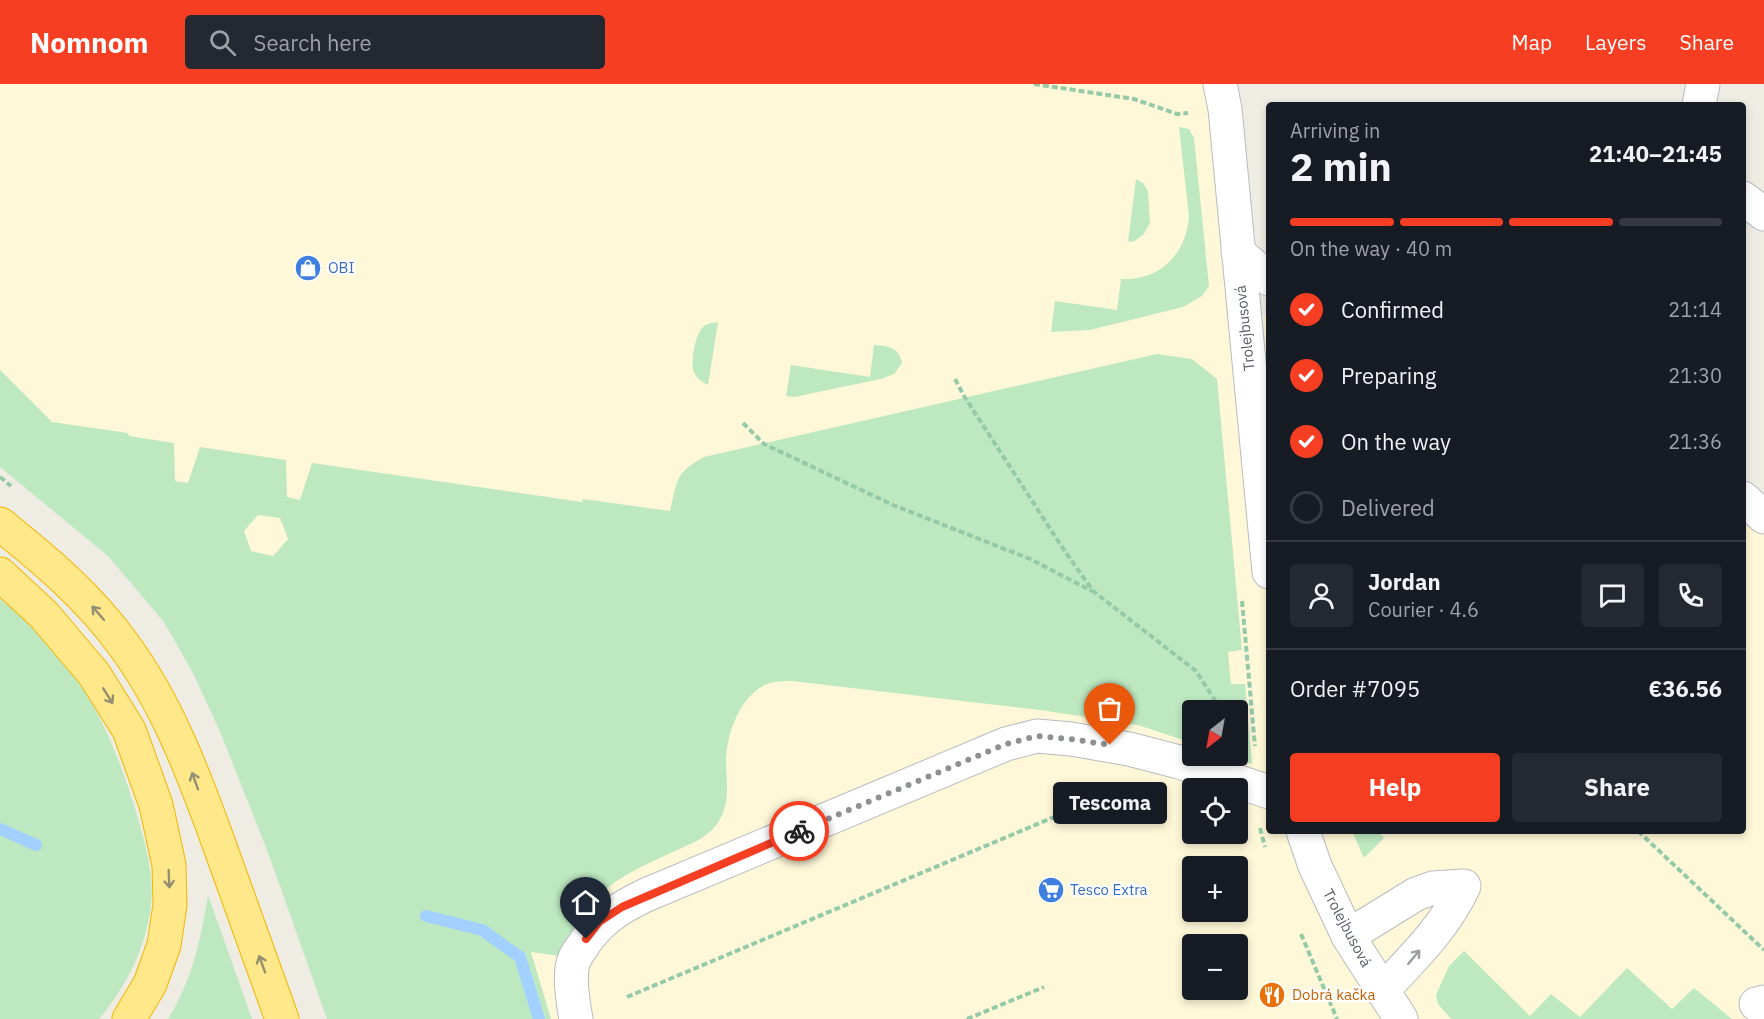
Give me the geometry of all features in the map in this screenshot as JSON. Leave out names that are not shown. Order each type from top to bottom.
[{"type":"highway","points":[[0,524],[52,566],[97,612],[124,645],[153,693],[191,768],[282,1019]]},
{"type":"highway","points":[[0,574],[44,615],[94,674],[129,730],[156,805],[169,865],[170,905],[164,945],[150,984],[129,1019]]},
{"type":"street","name":"Trolejbusová","points":[[1220,84],[1225,109],[1238,252],[1260,376],[1266,507]]},
{"type":"street","points":[[1700,102],[1703,84]]},
{"type":"street","points":[[1746,200],[1764,214]]},
{"type":"street","points":[[1238,252],[1266,276]]},
{"type":"street","points":[[1746,501],[1764,517]]},
{"type":"street","points":[[576,1019],[572,998],[574,958],[599,922],[622,907],[1006,744],[1037,736],[1129,748],[1266,791]]},
{"type":"street","name":"Trolejbusová","points":[[1304,834],[1315,866],[1348,936],[1401,1019]]},
{"type":"street","points":[[1348,936],[1416,894],[1432,888],[1464,886],[1444,921],[1382,991]]},
{"type":"path","points":[[1034,84],[1134,99],[1177,114],[1195,112]]},
{"type":"path","points":[[955,379],[1056,538],[1093,591]]},
{"type":"path","points":[[743,423],[764,444],[893,505],[1030,559],[1093,591],[1196,671],[1215,700]]},
{"type":"path","points":[[627,997],[1129,785]]},
{"type":"path","points":[[1641,834],[1764,950]]},
{"type":"path","points":[[1704,894],[1710,888]]},
{"type":"path","points":[[967,1019],[1044,987]]},
{"type":"shaded area","points":[[0,84],[1220,84],[1244,314],[1266,315],[1266,834],[1746,834],[1746,501],[1764,517],[1764,1002],[1756,1004],[1749,1019],[551,1019],[530,952],[280,597],[52,422],[0,370]]},
{"type":"green space","points":[[1179,127],[1189,129],[1194,138],[1209,286],[1202,296],[1183,307],[1090,330],[1051,332],[1055,301],[1117,310],[1121,279],[1148,275],[1159,270],[1169,263],[1183,243],[1189,217]]},
{"type":"green space","points":[[1136,179],[1143,183],[1148,191],[1150,223],[1143,235],[1133,242],[1128,241]]},
{"type":"green space","points":[[718,322],[708,385],[694,372],[694,348],[704,326]]},
{"type":"green space","points":[[874,345],[888,347],[896,351],[901,358],[902,363],[894,374],[881,379],[794,397],[786,396],[791,365],[870,377]]},
{"type":"green space","points":[[1157,354],[1192,359],[1217,379],[1242,650],[1228,652],[1231,684],[1245,684],[1246,700],[1182,700],[1182,740],[1138,725],[1040,710],[792,681],[774,682],[763,686],[745,702],[733,724],[727,748],[725,806],[715,827],[699,839],[621,878],[606,889],[581,917],[572,935],[566,957],[531,952],[551,1019],[327,1019],[270,858],[221,734],[194,675],[164,622],[108,556],[0,467],[0,370],[52,422],[128,433],[129,436],[174,443],[175,481],[188,483],[200,447],[286,460],[287,497],[300,500],[312,463],[582,502],[583,499],[670,511],[679,478],[694,463],[704,457]],"holes":[[[258,515],[280,518],[288,539],[273,556],[251,551],[244,531]]]},
{"type":"green space","points":[[0,599],[54,652],[88,698],[119,762],[146,848],[152,892],[145,935],[126,980],[99,1019],[0,1019]]},
{"type":"green space","points":[[1248,718],[1252,764],[1248,763]]},
{"type":"green space","points":[[1353,834],[1381,834],[1384,838],[1364,858]]},
{"type":"green space","points":[[208,895],[252,1019],[168,1019],[189,975]]},
{"type":"green space","points":[[1464,951],[1530,1016],[1551,994],[1580,1017],[1627,968],[1672,1009],[1694,988],[1732,1019],[1451,1019],[1438,1004],[1436,995],[1449,966]]},
{"type":"waterway","points":[[0,829],[36,845]]},
{"type":"waterway","points":[[426,916],[482,930],[520,957],[539,1019]]},
{"type":"way so far","points":[[799,831],[1006,744],[1037,736],[1110,745]]},
{"type":"place","name":"OBI","points":[[308,268]]},
{"type":"place","name":"Tescoma","points":[[1110,745]]},
{"type":"place","name":"Tesco Extra","points":[[1051,890]]},
{"type":"place","name":"Dobrá kačka","points":[[1272,995]]},
{"type":"route","points":[[586,939],[599,922],[622,907],[799,831]]}]
